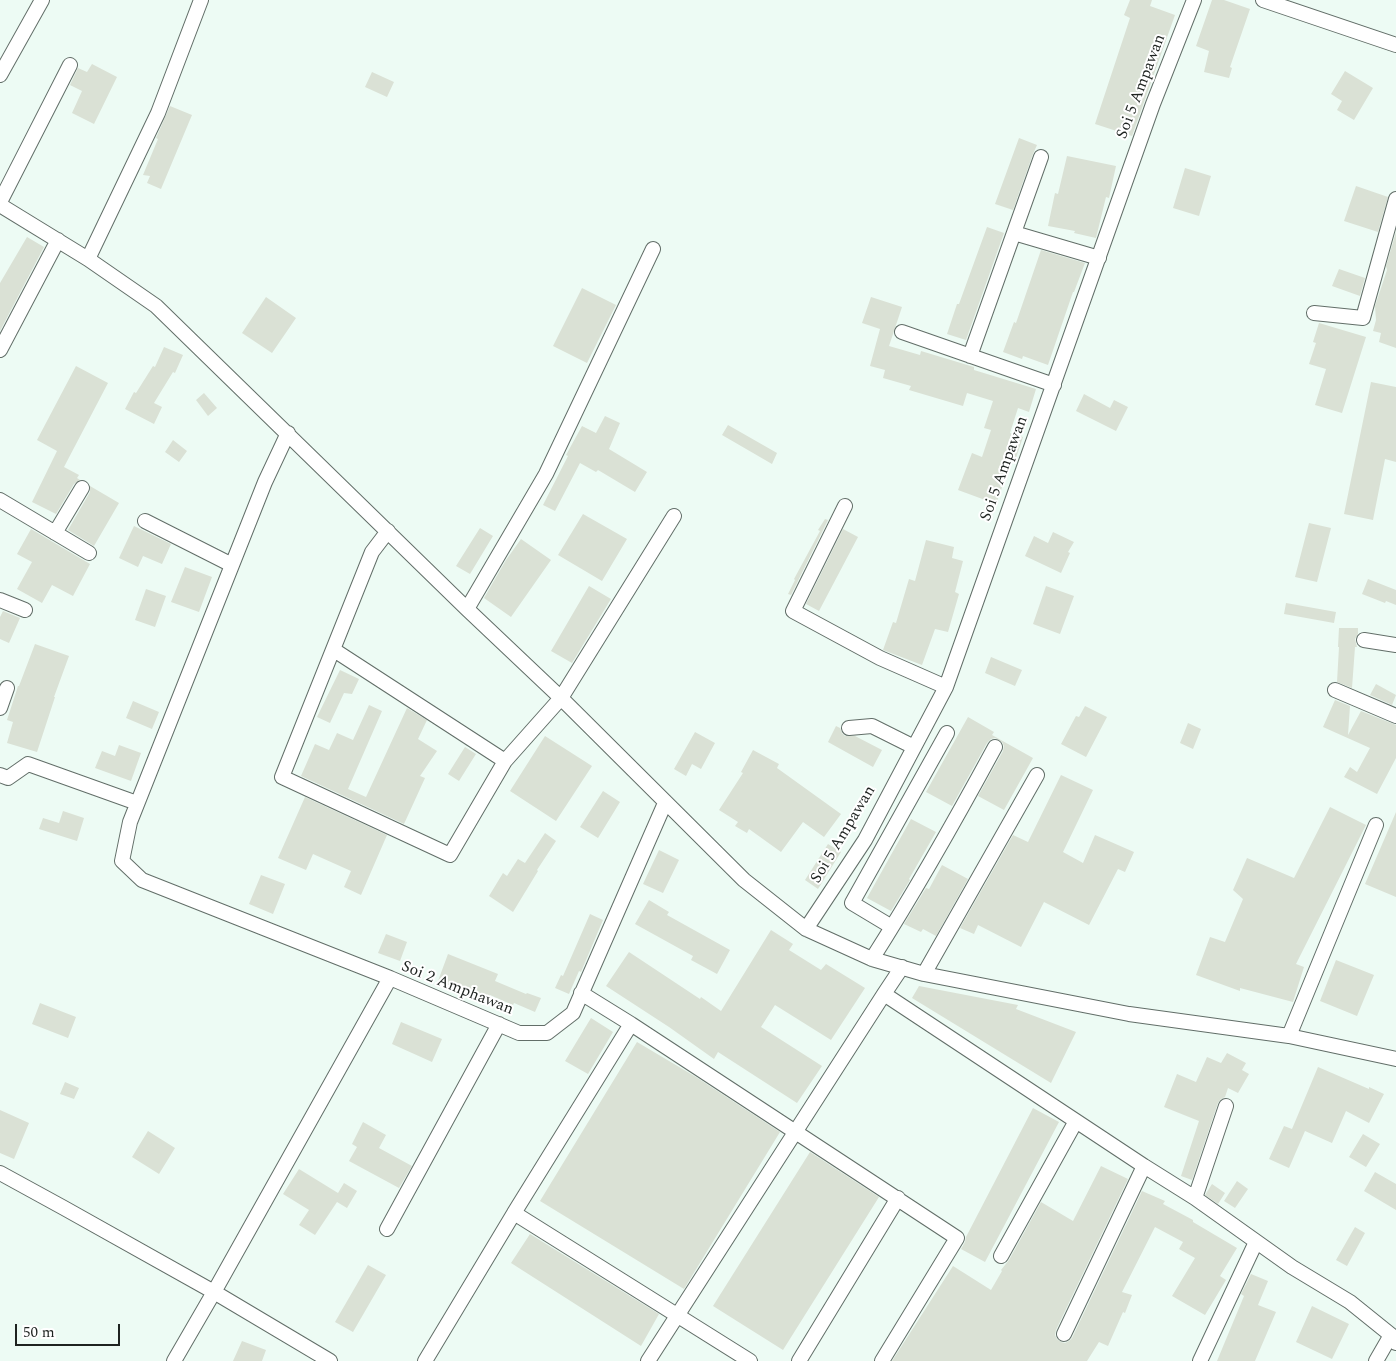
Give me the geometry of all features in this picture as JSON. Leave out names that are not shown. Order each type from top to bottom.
[{"type":"street","points":[[0,75],[42,0]]},
{"type":"street","points":[[88,259],[158,113],[201,0]]},
{"type":"street","name":"Soi 5 Ampawan","points":[[806,929],[865,840],[946,687],[1153,104],[1194,0]]},
{"type":"street","points":[[1262,0],[1396,45]]},
{"type":"street","points":[[70,65],[0,204],[88,259],[156,306],[561,698],[744,880],[806,929],[872,959],[924,974],[1129,1014],[1290,1036],[1396,1059]]},
{"type":"street","points":[[970,356],[1041,158]]},
{"type":"street","points":[[1314,313],[1363,318],[1396,199]]},
{"type":"street","points":[[1014,233],[1099,258]]},
{"type":"street","points":[[0,350],[58,240]]},
{"type":"street","points":[[467,609],[546,474],[653,249]]},
{"type":"street","points":[[902,332],[1054,385]]},
{"type":"street","points":[[288,433],[265,482],[137,802],[130,822],[122,861],[142,880],[390,978]]},
{"type":"street","points":[[55,533],[82,488]]},
{"type":"street","points":[[0,500],[89,553]]},
{"type":"street","points":[[845,506],[793,611],[880,658],[946,687]]},
{"type":"street","points":[[388,531],[372,552],[282,777],[450,855],[505,761],[561,698],[674,516]]},
{"type":"street","points":[[145,521],[232,566]]},
{"type":"street","points":[[0,600],[25,610]]},
{"type":"street","points":[[1364,640],[1396,645]]},
{"type":"street","points":[[334,650],[505,761]]},
{"type":"street","points":[[0,708],[7,688]]},
{"type":"street","points":[[1335,690],[1396,716]]},
{"type":"street","points":[[849,728],[872,726],[914,747]]},
{"type":"street","points":[[892,927],[852,902],[946,733]]},
{"type":"street","points":[[872,959],[952,825],[995,748]]},
{"type":"street","points":[[0,775],[8,778],[28,764],[137,802]]},
{"type":"street","points":[[924,974],[1037,775]]},
{"type":"street","name":"Soi 2 Amphawan","points":[[174,1361],[390,978],[519,1033],[547,1033],[573,1013],[666,803]]},
{"type":"street","points":[[1290,1036],[1376,825]]},
{"type":"street","points":[[648,1361],[902,968]]},
{"type":"street","points":[[581,993],[957,1238],[882,1361]]},
{"type":"street","points":[[884,994],[1195,1198],[1292,1267],[1350,1302],[1393,1339],[1376,1361]]},
{"type":"street","points":[[387,1229],[499,1024]]},
{"type":"street","points":[[425,1361],[631,1024]]},
{"type":"street","points":[[1195,1198],[1226,1106]]},
{"type":"street","points":[[1002,1256],[1076,1121]]},
{"type":"street","points":[[1064,1334],[1144,1166]]},
{"type":"street","points":[[0,1174],[214,1292],[322,1359]]},
{"type":"street","points":[[799,1361],[898,1198]]},
{"type":"street","points":[[514,1213],[750,1361]]},
{"type":"street","points":[[1200,1361],[1256,1242]]},
{"type":"building","points":[[1130,0],[1152,0],[1150,6],[1175,15],[1132,136],[1095,124],[1130,18],[1124,15]]},
{"type":"building","points":[[1212,0],[1224,0],[1250,9],[1230,67],[1232,68],[1229,78],[1204,72],[1209,51],[1196,46]]},
{"type":"building","points":[[92,64],[117,77],[94,124],[72,113],[82,91],[70,85],[78,68],[87,72]]},
{"type":"building","points":[[1345,71],[1373,88],[1354,120],[1337,110],[1342,101],[1331,94]]},
{"type":"building","points":[[372,72],[394,82],[387,97],[365,87]]},
{"type":"building","points":[[170,106],[192,115],[161,189],[147,183],[150,176],[143,175]]},
{"type":"building","points":[[1019,138],[1037,145],[1013,210],[995,204]]},
{"type":"building","points":[[1067,156],[1116,166],[1109,198],[1106,197],[1096,238],[1074,233],[1075,231],[1048,226],[1055,193],[1058,194]]},
{"type":"building","points":[[1185,168],[1211,176],[1199,216],[1173,208]]},
{"type":"building","points":[[1356,186],[1388,197],[1378,232],[1344,221]]},
{"type":"building","points":[[987,227],[1004,233],[966,340],[947,334]]},
{"type":"building","points":[[1396,232],[1396,348],[1379,342],[1381,333],[1373,331],[1376,320],[1375,306],[1387,270],[1386,266]]},
{"type":"building","points":[[27,237],[44,247],[0,331],[0,283]]},
{"type":"building","points":[[1041,250],[1085,263],[1048,365],[1023,356],[1022,359],[1003,352],[1014,322],[1016,323]]},
{"type":"building","points":[[1339,269],[1365,278],[1360,296],[1332,286]]},
{"type":"building","points":[[582,288],[616,305],[587,363],[553,346]]},
{"type":"building","points":[[266,297],[296,318],[272,353],[242,333]]},
{"type":"building","points":[[871,297],[902,307],[889,346],[920,355],[921,351],[1036,389],[1029,412],[1018,408],[1010,433],[1023,437],[1016,458],[1013,457],[996,504],[958,490],[972,453],[982,457],[991,430],[984,428],[993,401],[967,393],[963,406],[909,390],[911,386],[883,378],[885,370],[870,366],[880,329],[862,323]]},
{"type":"building","points":[[1319,323],[1366,337],[1342,413],[1315,405],[1326,369],[1309,364],[1316,343],[1313,342]]},
{"type":"building","points":[[164,347],[183,355],[175,373],[173,372],[154,403],[162,407],[154,424],[125,409],[134,392],[136,393],[153,366],[155,367]]},
{"type":"building","points":[[76,366],[108,383],[64,467],[79,475],[77,478],[80,480],[74,484],[56,514],[32,502],[57,451],[37,440]]},
{"type":"building","points":[[1371,382],[1396,387],[1396,462],[1385,459],[1373,520],[1344,514]]},
{"type":"building","points":[[204,393],[217,408],[208,416],[196,400]]},
{"type":"building","points":[[1084,394],[1110,408],[1114,400],[1128,407],[1116,431],[1076,411]]},
{"type":"building","points":[[605,416],[620,423],[609,449],[647,472],[635,492],[598,470],[596,472],[580,463],[555,511],[543,505],[568,456],[566,455],[582,426],[596,433]]},
{"type":"building","points":[[728,425],[777,453],[772,464],[722,435]]},
{"type":"building","points":[[173,440],[187,451],[179,462],[165,452]]},
{"type":"building","points":[[90,486],[119,503],[94,546],[68,530],[90,492]]},
{"type":"building","points":[[583,514],[627,539],[602,581],[558,555]]},
{"type":"building","points":[[825,519],[828,520],[791,595],[788,594],[820,531],[818,530]]},
{"type":"building","points":[[1309,523],[1331,528],[1317,582],[1295,577]]},
{"type":"building","points":[[134,526],[171,544],[162,564],[143,556],[138,567],[119,558]]},
{"type":"building","points":[[480,528],[493,536],[470,574],[456,566]]},
{"type":"building","points":[[31,529],[90,564],[73,596],[52,585],[42,603],[17,589],[32,562],[17,554]]},
{"type":"building","points":[[843,529],[858,537],[819,611],[806,604]]},
{"type":"building","points":[[1053,532],[1074,542],[1068,552],[1070,553],[1061,573],[1025,556],[1034,536],[1048,543]]},
{"type":"building","points":[[521,539],[551,560],[511,617],[484,598],[506,560]]},
{"type":"building","points":[[926,540],[954,547],[952,558],[963,561],[955,592],[959,594],[948,632],[935,629],[922,665],[883,650],[893,622],[896,623],[909,579],[915,581]]},
{"type":"building","points":[[185,567],[212,577],[199,612],[171,602]]},
{"type":"building","points":[[1368,579],[1396,590],[1396,605],[1362,594]]},
{"type":"building","points":[[589,586],[611,599],[572,663],[551,651]]},
{"type":"building","points":[[1046,586],[1074,596],[1060,634],[1033,624]]},
{"type":"building","points":[[146,589],[166,596],[155,627],[135,620]]},
{"type":"building","points":[[1286,603],[1336,612],[1334,623],[1284,614]]},
{"type":"building","points":[[3,611],[20,618],[9,643],[0,639],[0,617]]},
{"type":"building","points":[[1339,628],[1358,628],[1358,634],[1355,639],[1357,647],[1355,647],[1352,688],[1337,682]]},
{"type":"building","points":[[35,644],[69,656],[37,752],[7,743],[13,722],[7,720]]},
{"type":"building","points":[[991,657],[1022,670],[1015,686],[985,673]]},
{"type":"building","points":[[340,670],[359,679],[352,694],[344,693],[330,723],[317,717]]},
{"type":"building","points":[[1376,684],[1396,695],[1392,705],[1370,695]]},
{"type":"building","points":[[1335,700],[1350,706],[1348,735],[1361,711],[1396,725],[1396,758],[1377,794],[1344,777],[1350,767],[1357,772],[1370,748],[1323,727]]},
{"type":"building","points":[[133,701],[159,712],[152,729],[126,718]]},
{"type":"building","points":[[369,705],[382,711],[348,789],[366,797],[407,708],[427,720],[418,739],[437,751],[420,776],[425,778],[404,824],[301,776],[315,744],[329,750],[337,733],[353,740]]},
{"type":"building","points":[[1085,706],[1107,717],[1086,757],[1061,744],[1076,716],[1079,717]]},
{"type":"building","points":[[968,717],[994,732],[992,735],[1033,758],[1004,810],[978,796],[1003,751],[1004,746],[1002,742],[995,738],[987,743],[952,806],[926,792]]},
{"type":"building","points":[[1188,723],[1201,729],[1193,749],[1180,743]]},
{"type":"building","points":[[836,726],[840,728],[845,736],[855,736],[882,750],[873,767],[828,742]]},
{"type":"building","points":[[695,732],[715,743],[701,769],[692,764],[686,776],[674,769]]},
{"type":"building","points":[[545,736],[592,766],[556,821],[510,791]]},
{"type":"building","points":[[119,745],[141,753],[131,781],[95,768],[102,751],[115,756]]},
{"type":"building","points":[[465,747],[476,754],[459,781],[448,774]]},
{"type":"building","points":[[753,750],[779,764],[777,768],[841,814],[824,837],[803,822],[781,852],[749,829],[747,833],[735,826],[738,822],[719,810],[743,773],[741,772]]},
{"type":"building","points":[[1061,775],[1093,790],[1063,852],[1083,863],[1095,835],[1134,852],[1125,872],[1118,869],[1089,925],[1044,902],[1021,947],[978,925],[974,934],[960,928],[1013,835],[1028,842]]},
{"type":"building","points":[[603,791],[620,802],[598,838],[580,827]]},
{"type":"building","points":[[305,797],[387,835],[361,895],[344,887],[351,871],[313,854],[306,870],[278,858]]},
{"type":"building","points":[[1330,807],[1366,825],[1296,964],[1304,967],[1293,1002],[1240,988],[1240,991],[1196,975],[1210,937],[1225,942],[1243,899],[1233,890],[1247,858],[1294,878]]},
{"type":"building","points":[[63,811],[84,818],[77,841],[39,829],[43,818],[59,823]]},
{"type":"building","points":[[1396,812],[1396,897],[1365,884]]},
{"type":"building","points":[[911,819],[936,832],[891,911],[867,898]]},
{"type":"building","points":[[545,833],[556,841],[513,912],[489,896],[503,873],[507,876],[518,859],[525,863]]},
{"type":"building","points":[[828,844],[841,852],[818,889],[805,880]]},
{"type":"building","points":[[659,850],[679,860],[663,893],[643,884]]},
{"type":"building","points":[[942,865],[968,879],[936,936],[923,929],[921,932],[904,924],[926,888],[929,889]]},
{"type":"building","points":[[261,875],[285,884],[273,914],[249,904]]},
{"type":"building","points":[[649,900],[669,912],[667,915],[730,950],[717,974],[691,960],[693,956],[635,924]]},
{"type":"building","points":[[590,914],[603,920],[581,972],[579,971],[569,994],[555,988],[561,975],[563,976]]},
{"type":"building","points":[[771,930],[793,944],[789,950],[821,970],[826,964],[865,988],[831,1040],[775,1005],[761,1027],[822,1066],[797,1103],[718,1052],[714,1059],[606,986],[629,952],[721,1011]]},
{"type":"building","points":[[386,934],[407,942],[400,961],[378,953]]},
{"type":"building","points":[[448,954],[498,974],[495,981],[541,998],[535,1012],[490,995],[488,1000],[438,981]]},
{"type":"building","points":[[1336,960],[1374,975],[1357,1016],[1320,1001]]},
{"type":"building","points":[[919,986],[1018,1005],[1016,1009],[1076,1032],[1051,1083],[912,998]]},
{"type":"building","points":[[40,1003],[76,1017],[68,1038],[32,1024]]},
{"type":"building","points":[[591,1018],[613,1032],[588,1074],[565,1061]]},
{"type":"building","points":[[401,1022],[442,1039],[432,1062],[392,1044]]},
{"type":"building","points":[[637,1042],[696,1077],[780,1132],[684,1289],[540,1201]]},
{"type":"building","points":[[1227,1053],[1246,1063],[1242,1070],[1249,1074],[1238,1093],[1228,1088],[1225,1097],[1218,1103],[1192,1180],[1181,1176],[1199,1121],[1164,1107],[1177,1074],[1196,1082],[1207,1057],[1221,1063]]},
{"type":"building","points":[[1318,1067],[1384,1094],[1369,1123],[1346,1111],[1332,1143],[1305,1131],[1289,1168],[1269,1159],[1284,1126],[1292,1129]]},
{"type":"building","points":[[65,1082],[79,1088],[74,1099],[60,1094]]},
{"type":"building","points":[[1033,1108],[1059,1122],[985,1262],[961,1249]]},
{"type":"building","points":[[0,1110],[29,1123],[14,1159],[0,1153]]},
{"type":"building","points":[[363,1122],[386,1135],[379,1148],[412,1166],[399,1188],[349,1161],[357,1147],[352,1144]]},
{"type":"building","points":[[148,1131],[175,1148],[159,1174],[132,1157]]},
{"type":"building","points":[[1363,1134],[1380,1144],[1366,1167],[1349,1157]]},
{"type":"building","points":[[810,1152],[879,1197],[783,1350],[713,1306]]},
{"type":"building","points":[[1101,1166],[1128,1179],[1056,1330],[1055,1335],[1057,1339],[1065,1343],[1072,1338],[1142,1191],[1165,1201],[1163,1204],[1193,1220],[1193,1222],[1237,1248],[1220,1276],[1226,1280],[1205,1315],[1172,1296],[1195,1258],[1179,1249],[1183,1242],[1155,1227],[1122,1292],[1132,1295],[1125,1313],[1123,1312],[1108,1346],[1099,1342],[1087,1361],[892,1361],[953,1266],[991,1290],[1041,1202],[1073,1221]]},
{"type":"building","points":[[299,1169],[338,1193],[344,1183],[357,1191],[347,1208],[337,1202],[315,1235],[299,1225],[309,1210],[283,1194]]},
{"type":"building","points":[[1375,1172],[1396,1184],[1396,1210],[1364,1191]]},
{"type":"building","points":[[1237,1181],[1248,1189],[1235,1208],[1224,1201]]},
{"type":"building","points":[[1212,1184],[1225,1193],[1218,1204],[1205,1195]]},
{"type":"building","points":[[1355,1227],[1365,1233],[1347,1266],[1336,1260]]},
{"type":"building","points":[[530,1234],[659,1314],[641,1346],[511,1263]]},
{"type":"building","points":[[368,1265],[386,1275],[353,1332],[335,1322]]},
{"type":"building","points":[[1251,1274],[1268,1281],[1258,1305],[1276,1312],[1255,1361],[1217,1361],[1244,1296],[1241,1294]]},
{"type":"building","points":[[1312,1306],[1349,1324],[1332,1359],[1296,1342]]},
{"type":"building","points":[[242,1341],[266,1350],[262,1361],[233,1361]]}]
